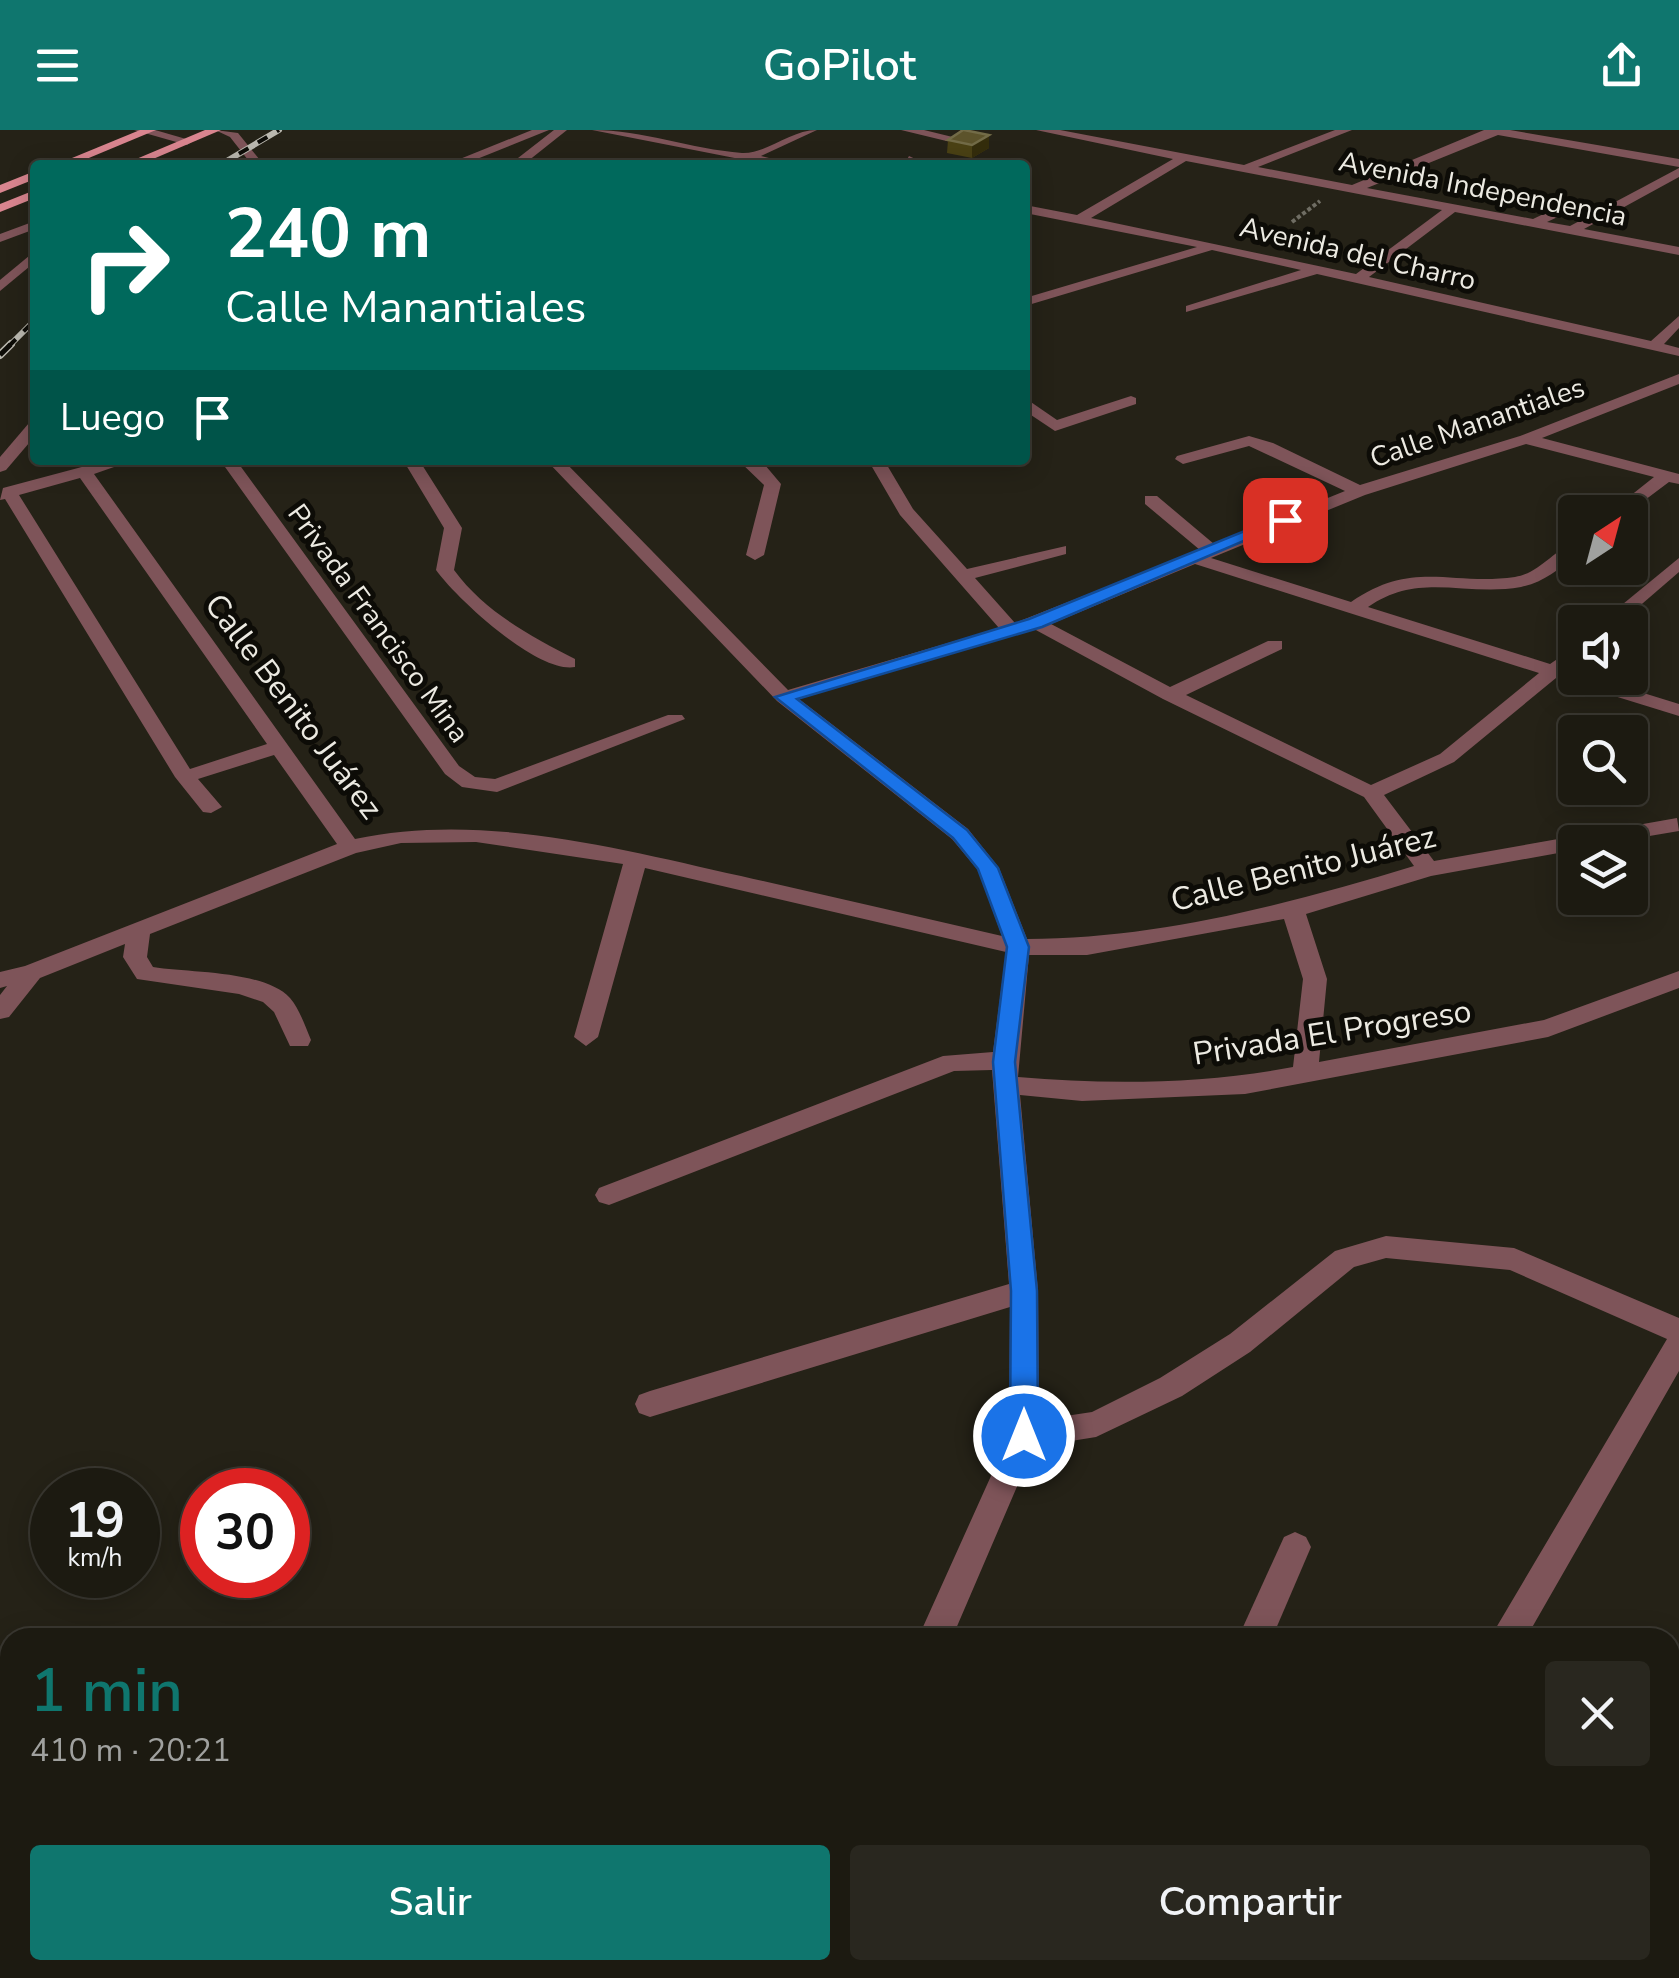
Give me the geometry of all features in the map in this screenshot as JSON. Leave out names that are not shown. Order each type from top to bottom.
[{"type":"main road","points":[[130,160],[189,136],[218,130]]},
{"type":"main road","points":[[75,160],[156,132],[189,136]]},
{"type":"main road","points":[[127,160],[156,132]]},
{"type":"main road","points":[[95,160],[156,132]]},
{"type":"main road","points":[[0,189],[30,177]]},
{"type":"main road","points":[[0,198],[30,186]]},
{"type":"main road","points":[[0,208],[30,196]]},
{"type":"main road","points":[[0,217],[30,205]]},
{"type":"street","points":[[218,130],[234,135],[249,160]]},
{"type":"street","points":[[464,160],[543,130]]},
{"type":"street","points":[[522,160],[562,130]]},
{"type":"street","points":[[598,130],[764,160]]},
{"type":"street","points":[[667,141],[693,130]]},
{"type":"street","points":[[748,157],[812,130]]},
{"type":"street","points":[[907,130],[967,142]]},
{"type":"street","name":"Avenida Independencia","points":[[1042,130],[1678,250]]},
{"type":"street","points":[[1102,140],[1130,130]]},
{"type":"street","points":[[1246,168],[1346,130]]},
{"type":"street","points":[[1356,188],[1493,131],[1673,163],[1679,150]]},
{"type":"street","points":[[1080,219],[1186,156]]},
{"type":"street","points":[[1571,230],[1679,172]]},
{"type":"street","points":[[1533,224],[1577,203]]},
{"type":"street","points":[[1358,279],[1452,208]]},
{"type":"street","name":"Avenida del Charro","points":[[1030,210],[1213,246],[1679,352]]},
{"type":"street","points":[[0,238],[30,228]]},
{"type":"street","points":[[1030,301],[1213,246]]},
{"type":"street","points":[[0,287],[30,260]]},
{"type":"street","points":[[1191,309],[1317,269]]},
{"type":"street","points":[[1654,346],[1679,320]]},
{"type":"street","name":"Calle Manantiales","points":[[784,697],[1036,623],[1358,491],[1526,439],[1679,379]]},
{"type":"street","points":[[1030,407],[1055,426],[1131,401]]},
{"type":"street","points":[[0,467],[30,432]]},
{"type":"street","points":[[1526,439],[1672,477]]},
{"type":"street","points":[[1183,459],[1249,441],[1358,491]]},
{"type":"street","points":[[111,465],[4,494],[185,777],[210,807]]},
{"type":"street","name":"Privada Francisco Mina","points":[[232,465],[452,770],[469,782],[497,786],[675,719]]},
{"type":"street","points":[[414,465],[453,528],[445,570],[460,594],[485,618],[568,663]]},
{"type":"street","points":[[565,465],[784,697],[960,834],[988,868],[1018,947],[1005,1073],[1024,1291],[1024,1436],[939,1628]]},
{"type":"street","points":[[756,465],[773,484],[756,555]]},
{"type":"street","points":[[879,465],[906,511],[1012,631]]},
{"type":"street","name":"Calle Benito Juárez","points":[[85,474],[350,847],[402,836],[441,834],[636,859],[1018,947],[1106,945],[1293,910],[1428,869],[1558,846]]},
{"type":"street","points":[[1645,495],[1672,477]]},
{"type":"street","points":[[1152,500],[1202,554],[1354,608],[1679,710]]},
{"type":"street","points":[[962,576],[1060,550]]},
{"type":"street","points":[[1354,608],[1380,590],[1408,580],[1519,582],[1558,561]]},
{"type":"street","points":[[1630,605],[1679,562]]},
{"type":"street","points":[[1036,623],[1170,695],[1371,794],[1428,869]]},
{"type":"street","points":[[1170,695],[1274,645]]},
{"type":"street","points":[[1371,794],[1447,758],[1558,668]]},
{"type":"street","points":[[185,777],[279,746]]},
{"type":"street","name":"Calle Benito Juárez","points":[[1648,830],[1677,825]]},
{"type":"street","points":[[0,980],[32,972],[350,847]]},
{"type":"street","points":[[586,1037],[636,859]]},
{"type":"street","points":[[1293,910],[1315,979],[1305,1075]]},
{"type":"street","points":[[139,930],[135,957],[145,972],[171,980],[259,988],[280,1002],[299,1040]]},
{"type":"street","points":[[0,1011],[32,972]]},
{"type":"street","name":"Privada El Progreso","points":[[608,1195],[952,1062],[1082,1092],[1246,1086],[1548,1028],[1679,979]]},
{"type":"street","points":[[1024,1436],[1096,1424],[1171,1388],[1240,1342],[1345,1259],[1386,1247],[1514,1259],[1679,1332]]},
{"type":"street","points":[[650,1404],[1024,1291]]},
{"type":"street","points":[[1512,1628],[1679,1344]]},
{"type":"street","points":[[1259,1628],[1295,1547]]},
{"type":"building","points":[[963,130],[989,135],[972,145],[948,140]]},
{"type":"railway","points":[[228,160],[279,130]]},
{"type":"railway","points":[[0,355],[30,325]]},
{"type":"route","points":[[1024,1436],[1024,1291],[1004,1062],[1018,947],[988,868],[960,834],[784,697],[1036,623],[1285,520]]}]
